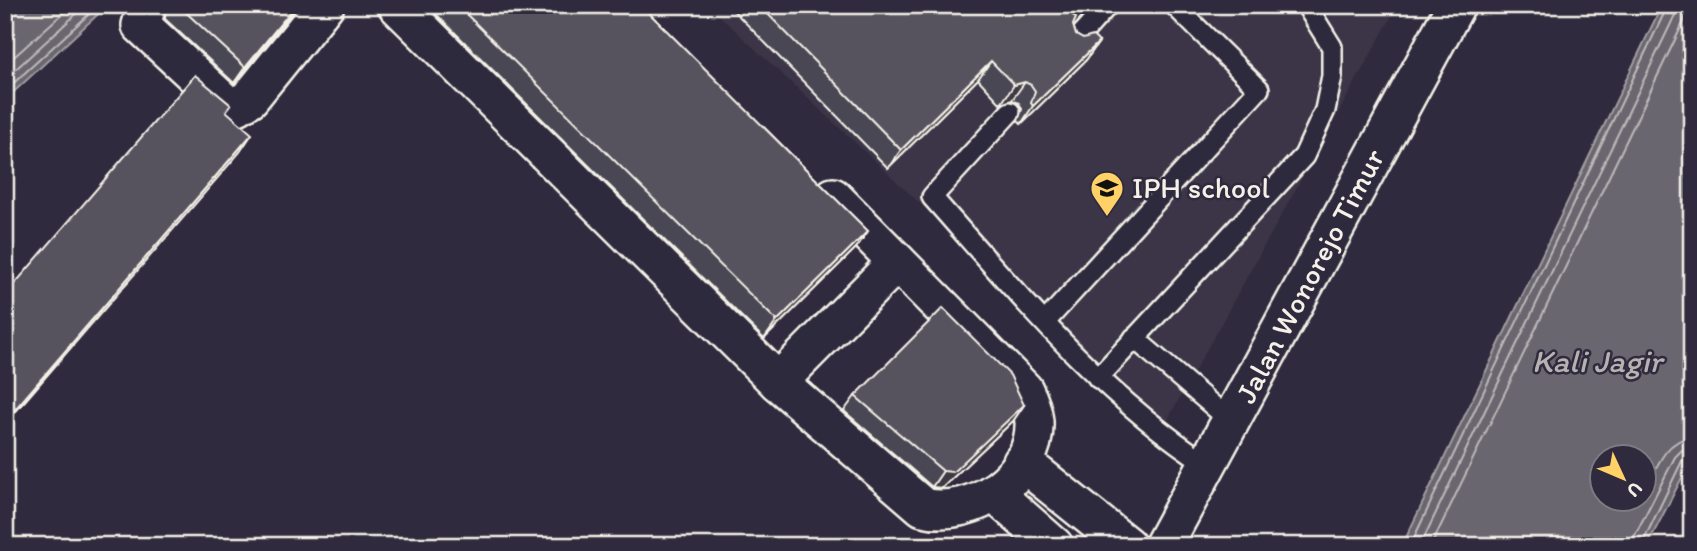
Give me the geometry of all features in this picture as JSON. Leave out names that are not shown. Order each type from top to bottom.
[{"type":"street","points":[[147,5],[141,25],[155,41],[226,104],[237,106],[250,98],[325,5]]},
{"type":"street","points":[[397,5],[778,382],[923,507],[947,510],[976,503],[995,494],[1022,462],[1033,437],[1034,421],[1024,390],[809,173]]},
{"type":"street","name":"Jalan Wonorejo Timur","points":[[1163,546],[1456,5]]},
{"type":"street","points":[[778,382],[897,262]]},
{"type":"street","points":[[1022,462],[1127,546]]},
{"type":"street","points":[[995,494],[1054,546]]},
{"type":"lane","points":[[1072,45],[1108,5]]},
{"type":"lane","points":[[1046,321],[1259,89],[1174,5]]},
{"type":"lane","points":[[1098,378],[1304,156],[1325,110],[1332,76],[1332,47],[1306,5]]},
{"type":"lane","points":[[1010,113],[932,197],[1098,378],[1186,450],[1209,465]]},
{"type":"lane","points":[[1133,338],[1232,422]]},
{"type":"shaded area","name":"IPH school","points":[[708,5],[1398,5],[1162,430]]},
{"type":"water","points":[[5,5],[108,5],[5,100]]},
{"type":"water","name":"Kali Jagir","points":[[1662,5],[1692,5],[1692,458],[1647,546],[1402,546]]},
{"type":"building","points":[[178,5],[296,5],[245,67]]},
{"type":"building","points":[[457,5],[641,5],[868,231],[777,321]]},
{"type":"building","points":[[759,5],[1062,5],[1076,18],[1073,25],[1076,35],[1083,39],[1093,36],[1099,42],[1033,106],[1031,103],[1035,91],[1031,85],[1025,82],[1014,85],[991,61],[901,150]]},
{"type":"building","points":[[195,75],[231,105],[226,111],[252,134],[5,421],[5,295]]},
{"type":"building","points":[[943,308],[1010,375],[1024,405],[953,472],[943,471],[855,396]]},
{"type":"place","name":"IPH school","points":[[1107,218]]}]
